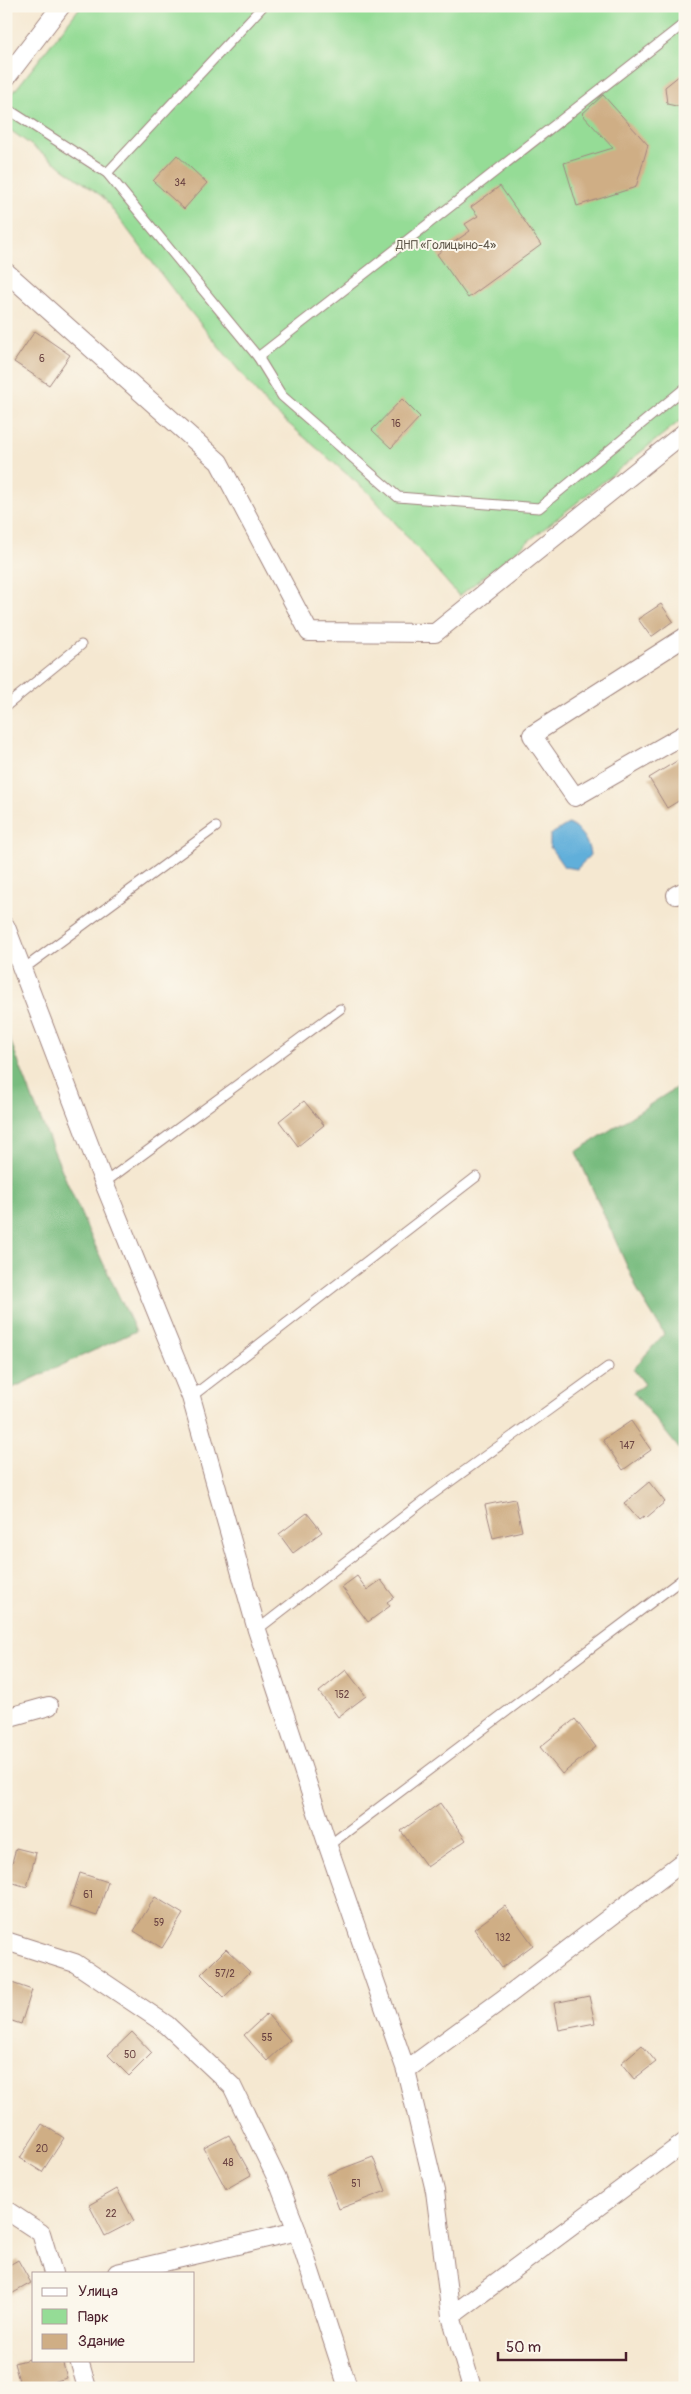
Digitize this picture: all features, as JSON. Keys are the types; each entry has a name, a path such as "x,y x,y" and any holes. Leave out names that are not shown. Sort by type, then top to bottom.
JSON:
{"street":[{"path":"6,78 61,6"},
{"path":"6,272 219,462 309,632 434,633 685,432"},
{"path":"685,637 532,735 575,797 685,734"},
{"path":"6,927 104,1183 191,1397 257,1630 328,1846 406,2070 435,2192 451,2316 472,2388"},
{"path":"6,1718 49,1706"},
{"path":"406,2070 503,1999 685,1860"},
{"path":"6,1941 75,1963 167,2025 232,2086 277,2179 297,2230 348,2388"},
{"path":"451,2316 685,2142"},
{"path":"6,2210 41,2233 53,2272"},
{"path":"122,2272 297,2230"},
{"path":"80,2362 87,2388"}],"lane":[{"path":"107,174 264,6"},
{"path":"258,358 685,23"},
{"path":"9,110 107,174 258,358 282,396 398,497 538,508 685,388"},
{"path":"6,706 81,646"},
{"path":"22,970 216,827"},
{"path":"104,1183 340,1009"},
{"path":"191,1397 476,1177"},
{"path":"257,1630 430,1496 608,1367"},
{"path":"328,1846 685,1577"}],"green space":[{"name":"ДНП «Голицыно-4»","path":"81,6 685,6 685,417 459,596 370,494 268,406 180,299 103,197 6,127 6,102"},
{"path":"6,1029 35,1106 67,1182 100,1257 136,1331 6,1391"},
{"path":"685,1082 685,1456 633,1392 645,1384 633,1369 664,1334 639,1293 576,1152"}],"water":[{"path":"568,824 580,833 586,841 590,855 577,869 564,867 550,847 550,835"}],"building":[{"path":"685,71 685,108 667,104 665,87"},
{"path":"603,95 648,145 636,187 577,206 564,163 613,148 582,114"},
{"path":"177,155 207,183 184,209 153,181"},
{"path":"500,186 541,245 468,298 437,254 470,231 465,224 478,216 471,207"},
{"path":"35,331 70,355 49,385 14,362"},
{"path":"402,399 420,417 391,448 372,430"},
{"path":"661,604 673,621 651,637 638,619"},
{"path":"685,756 685,797 667,808 649,778"},
{"path":"304,1101 324,1125 298,1146 279,1121"},
{"path":"631,1421 651,1450 623,1470 603,1440"},
{"path":"649,1482 665,1502 646,1518 644,1516 639,1520 624,1503"},
{"path":"515,1499 522,1531 493,1538 485,1505"},
{"path":"307,1513 322,1532 293,1553 279,1534"},
{"path":"357,1576 367,1590 381,1580 394,1597 387,1602 390,1606 368,1622 342,1587"},
{"path":"346,1670 366,1696 338,1717 319,1692"},
{"path":"575,1719 596,1747 562,1774 540,1747"},
{"path":"440,1803 466,1840 427,1867 401,1831"},
{"path":"16,1848 36,1853 27,1887 7,1881"},
{"path":"80,1873 108,1882 97,1916 69,1907"},
{"path":"155,1897 183,1914 162,1948 134,1931"},
{"path":"505,1906 533,1945 502,1968 474,1929"},
{"path":"226,1949 250,1972 224,1997 201,1974"},
{"path":"6,1981 32,1990 21,2024 6,2019"},
{"path":"589,1996 595,2023 559,2030 554,2003"},
{"path":"267,2014 290,2040 267,2061 244,2035"},
{"path":"132,2032 152,2053 129,2076 108,2055"},
{"path":"642,2045 656,2062 634,2079 621,2063"},
{"path":"42,2124 64,2138 42,2172 20,2158"},
{"path":"229,2135 251,2175 226,2189 204,2148"},
{"path":"373,2157 386,2191 339,2209 326,2175"},
{"path":"117,2189 134,2221 105,2236 89,2205"},
{"path":"18,2260 31,2283 6,2297 6,2267"},
{"path":"32,2358 32,2362 63,2362 67,2378 31,2388 21,2388 14,2363"}]}
